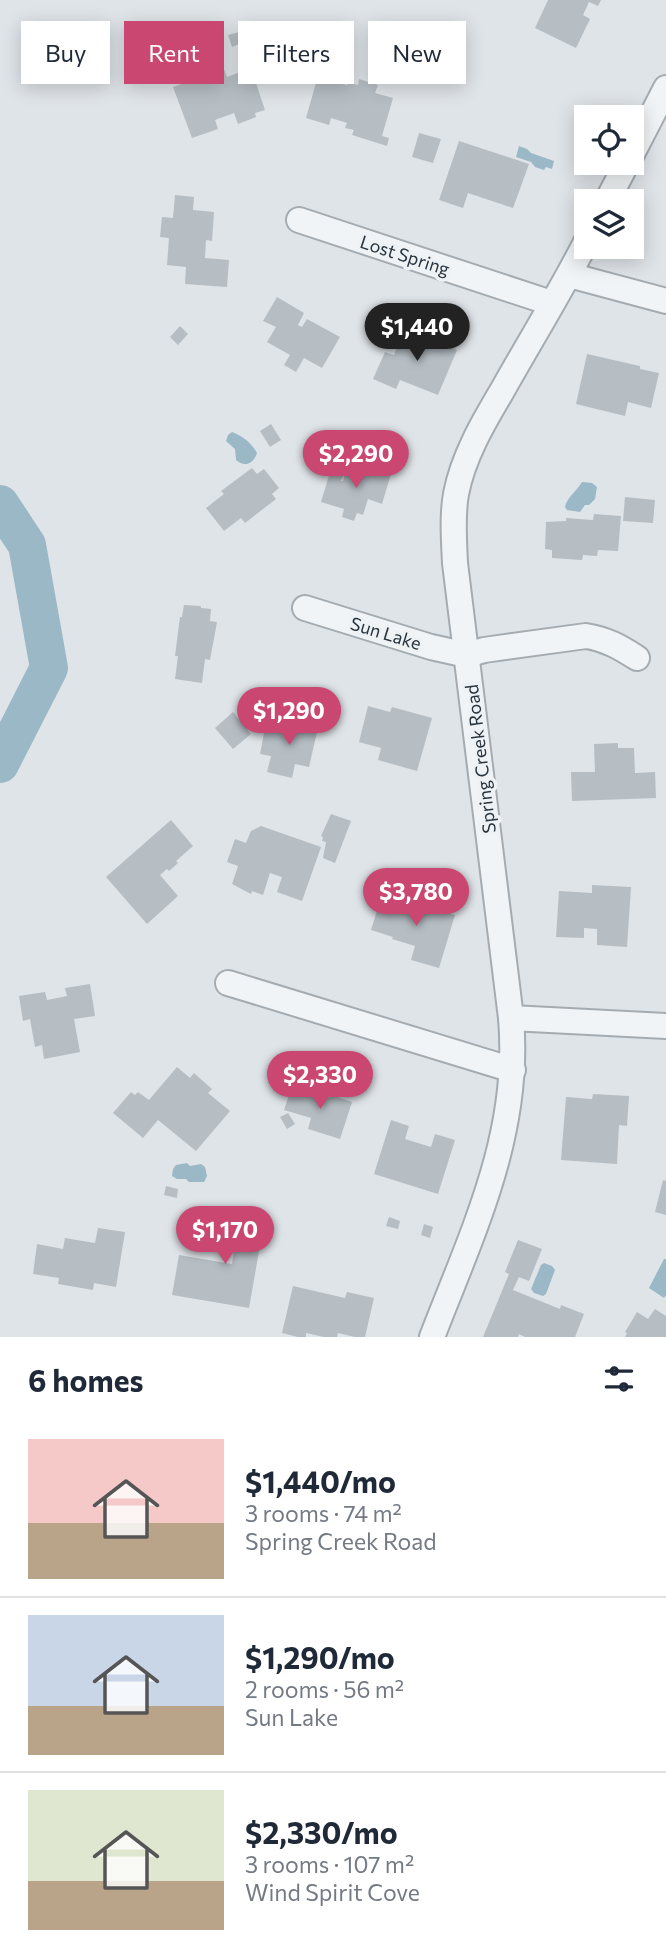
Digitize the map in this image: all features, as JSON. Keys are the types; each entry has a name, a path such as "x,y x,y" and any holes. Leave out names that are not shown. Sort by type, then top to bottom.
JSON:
{"street":[{"path":"644,131 666,88"},
{"name":"Lost Spring","path":"299,220 551,303"},
{"name":"Spring Creek Road","path":"432,1337 496,1168 506,1124 513,1070 511,1017 455,563 456,495 465,462 479,431 577,259"},
{"path":"569,275 666,301"},
{"name":"Sun Lake","path":"305,608 431,647 467,655"},
{"path":"467,655 484,650 586,636 618,645 636,658"},
{"path":"228,983 513,1070"},
{"path":"511,1017 666,1026"}],"water":[{"path":"519,146 554,161 552,169 535,167 531,162 516,157"},
{"path":"232,432 255,449 257,453 251,462 243,464 236,460 235,449 226,441"},
{"path":"582,482 592,483 597,487 595,499 580,512 567,510 565,507 568,500"},
{"path":"187,1163 190,1166 201,1164 205,1167 207,1176 204,1182 189,1182 172,1176 176,1165"},
{"path":"664,1259 666,1295 664,1298 649,1288"},
{"path":"544,1263 555,1270 543,1296 531,1289"}],"building":[{"path":"548,0 601,0 598,6 589,2 583,15 590,19 576,48 535,28"},
{"path":"238,32 238,45 232,47 228,35"},
{"path":"224,69 227,77 238,73 238,84 256,84 265,110 238,124 234,113 215,120 218,129 192,138 173,87 182,84 224,84"},
{"path":"359,79 378,85 375,93 393,98 382,136 389,138 387,146 352,135 354,130 345,128 347,123 331,118 329,125 306,118 316,84 358,85"},
{"path":"419,133 441,139 433,163 412,157"},
{"path":"459,141 529,164 513,208 468,193 463,208 439,200"},
{"path":"175,195 194,197 193,210 214,212 212,241 206,240 205,258 229,260 227,287 185,284 186,267 167,265 169,238 160,237 162,217 173,218"},
{"path":"277,297 304,313 298,325 302,327 307,319 340,337 322,368 304,358 296,372 284,365 290,355 267,342 276,327 263,321"},
{"path":"180,326 188,334 178,345 170,337"},
{"path":"409,328 457,350 438,395 400,380 396,389 373,379 385,352 394,355 400,339 404,341"},
{"path":"587,354 659,373 651,408 628,402 625,416 576,404"},
{"path":"271,424 281,440 270,447 260,431"},
{"path":"349,440 363,443 358,458 345,455"},
{"path":"357,464 391,474 382,504 368,499 363,515 357,513 354,521 342,517 344,509 321,502 330,472 343,476 343,481 345,473 352,475"},
{"path":"252,468 257,474 264,469 279,488 272,494 276,499 245,523 241,518 224,531 206,508 224,494 221,491"},
{"path":"625,497 655,500 653,523 623,521"},
{"path":"594,514 621,516 618,551 598,550 597,556 583,555 582,560 552,558 552,550 545,549 546,522 566,521 566,518 593,520"},
{"path":"184,605 211,609 210,621 217,622 210,660 205,659 202,683 175,679 178,656 175,656"},
{"path":"368,706 390,712 392,707 432,718 417,771 378,760 381,748 359,742"},
{"path":"233,712 251,734 233,749 215,728"},
{"path":"288,717 308,721 307,730 317,732 309,767 295,764 292,778 267,772 271,756 260,754 265,728 277,731 280,721 286,722"},
{"path":"618,743 618,748 634,748 635,773 655,772 656,798 572,801 571,772 595,772 594,744"},
{"path":"331,814 351,821 335,863 323,858 326,842 322,841 321,836"},
{"path":"171,820 193,846 169,871 167,869 160,875 178,896 147,924 106,877"},
{"path":"261,826 321,847 302,901 277,892 282,877 270,873 263,895 252,891 251,894 232,884 238,866 227,862 235,839 246,843 251,831"},
{"path":"592,885 631,887 627,947 597,945 597,929 584,928 584,938 556,937 559,891 592,893"},
{"path":"389,895 455,915 439,968 411,960 415,946 371,930 379,904 385,906"},
{"path":"90,984 95,1016 74,1019 80,1052 44,1059 42,1045 35,1047 30,1019 23,1021 19,996 45,992 47,1000 67,996 65,988"},
{"path":"177,1067 190,1078 194,1073 212,1089 208,1093 230,1111 196,1151 158,1120 143,1138 113,1113 131,1092 135,1095 138,1092 149,1100"},
{"path":"292,1086 352,1102 340,1139 308,1129 311,1118 284,1110"},
{"path":"593,1094 629,1096 627,1126 619,1125 617,1164 561,1160 566,1097 592,1099"},
{"path":"288,1113 295,1124 287,1129 280,1117"},
{"path":"391,1120 409,1126 405,1139 431,1147 435,1134 455,1140 438,1194 374,1174"},
{"path":"663,1180 666,1181 666,1215 655,1212"},
{"path":"166,1186 178,1189 177,1198 164,1195"},
{"path":"228,1211 265,1218 249,1308 172,1295 179,1255 232,1264 234,1251 221,1249"},
{"path":"389,1217 400,1221 398,1229 386,1226"},
{"path":"424,1224 433,1227 430,1238 421,1235"},
{"path":"98,1228 125,1232 116,1287 94,1283 93,1290 58,1284 59,1278 33,1274 37,1244 63,1249 65,1238 95,1243"},
{"path":"518,1240 542,1249 529,1281 519,1277 513,1290 560,1309 561,1305 584,1314 575,1337 525,1337 519,1334 518,1337 483,1337 509,1274 505,1272"},
{"path":"293,1286 345,1298 347,1292 374,1298 365,1337 338,1333 337,1337 324,1337 306,1333 306,1337 298,1337 282,1333"},
{"path":"655,1309 666,1316 666,1337 625,1337 625,1332 637,1312 648,1319"}],"waterway":[{"path":"0,504 27,545 49,668 0,764"}]}
